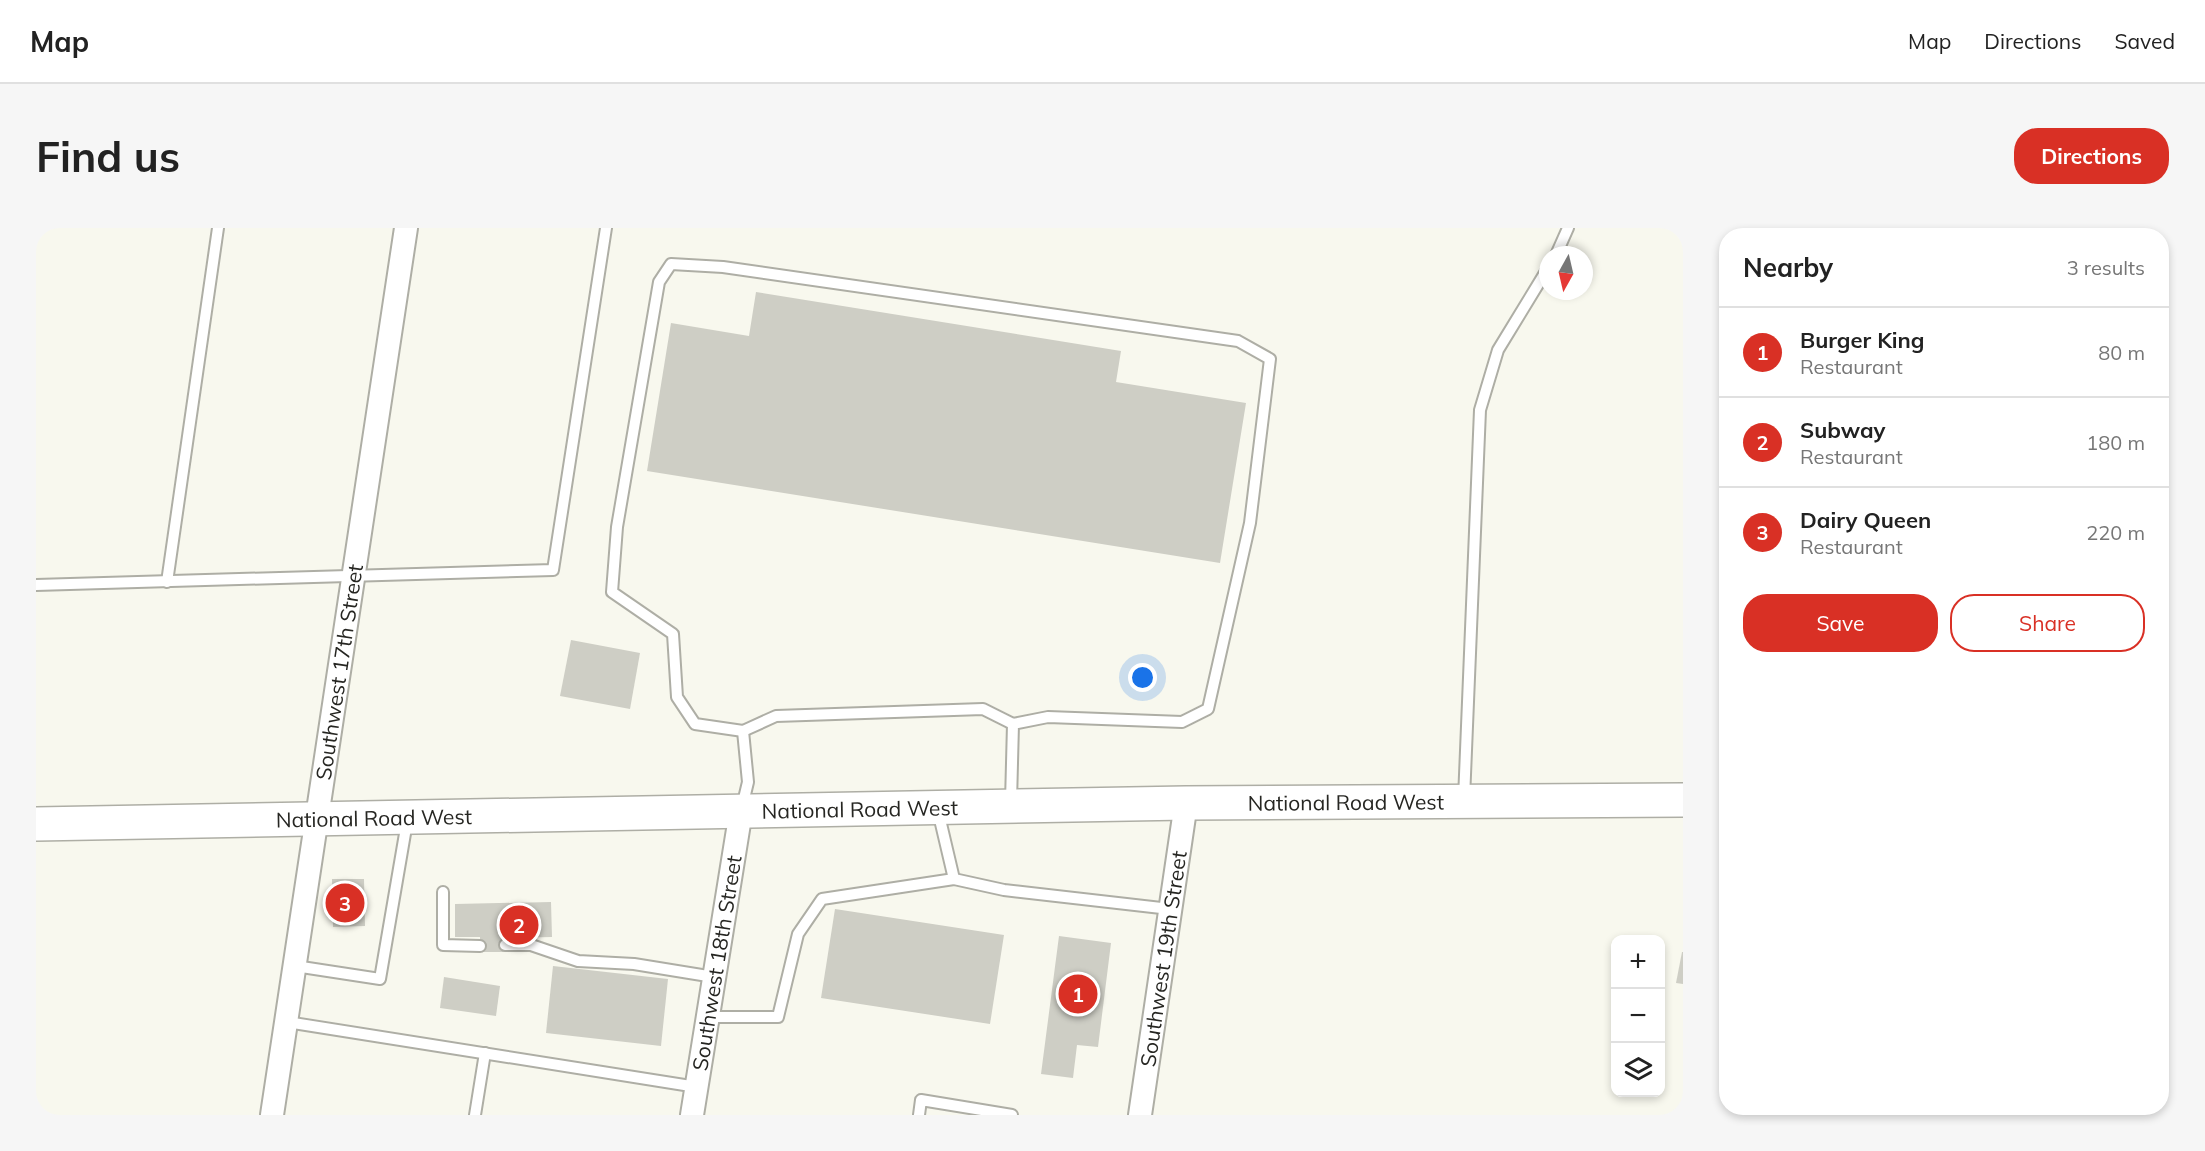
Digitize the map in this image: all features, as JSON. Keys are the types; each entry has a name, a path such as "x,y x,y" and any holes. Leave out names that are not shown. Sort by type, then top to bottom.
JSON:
{"main road":[{"name":"National Road West","path":"36,824 1186,802 1683,800"}],"street":[{"name":"Southwest 17th Street","path":"272,1115 406,228"},
{"name":"Southwest 19th Street","path":"1140,1115 1186,802"},
{"name":"Southwest 18th Street","path":"692,1115 741,811"}],"lane":[{"path":"167,582 218,228"},
{"path":"36,585 553,570 606,228"},
{"path":"1560,246 1568,228"},
{"path":"671,264 723,267 1238,341 1270,359 1250,523 1208,709 1182,722 1048,717 1012,724 983,709 776,716 743,731 695,724 677,697 673,634 612,592 617,527 659,282 671,264"},
{"path":"1464,801 1480,410 1498,350 1539,283"},
{"path":"1011,806 1012,724"},
{"path":"741,811 748,783 743,731"},
{"path":"937,807 954,879"},
{"path":"295,966 380,979 408,817"},
{"path":"708,1017 778,1017 798,934 822,899 954,879 1004,890 1170,909"},
{"path":"443,892 443,945 480,946"},
{"path":"505,945 531,945 578,961 634,964 714,977"},
{"path":"287,1022 697,1087"},
{"path":"476,1115 485,1053"},
{"path":"919,1115 921,1100 1012,1115"}],"building":[{"path":"756,292 1121,351 1116,382 1246,403 1220,563 647,471 671,323 749,336"},
{"path":"571,640 640,653 630,709 560,696"},
{"path":"332,879 364,879 365,926 333,927"},
{"path":"551,902 552,937 504,938 505,952 480,952 480,937 455,937 455,904"},
{"path":"835,909 1004,935 990,1024 821,998"},
{"path":"1059,936 1111,943 1098,1047 1077,1045 1073,1078 1041,1074"},
{"path":"1683,952 1683,984 1676,983"},
{"path":"553,966 668,979 661,1046 546,1033"},
{"path":"444,977 500,986 496,1016 440,1008"}],"place":[{"name":"Dairy Queen","path":"345,903"},
{"name":"Subway","path":"519,925"},
{"name":"Burger King","path":"1078,994"}]}
